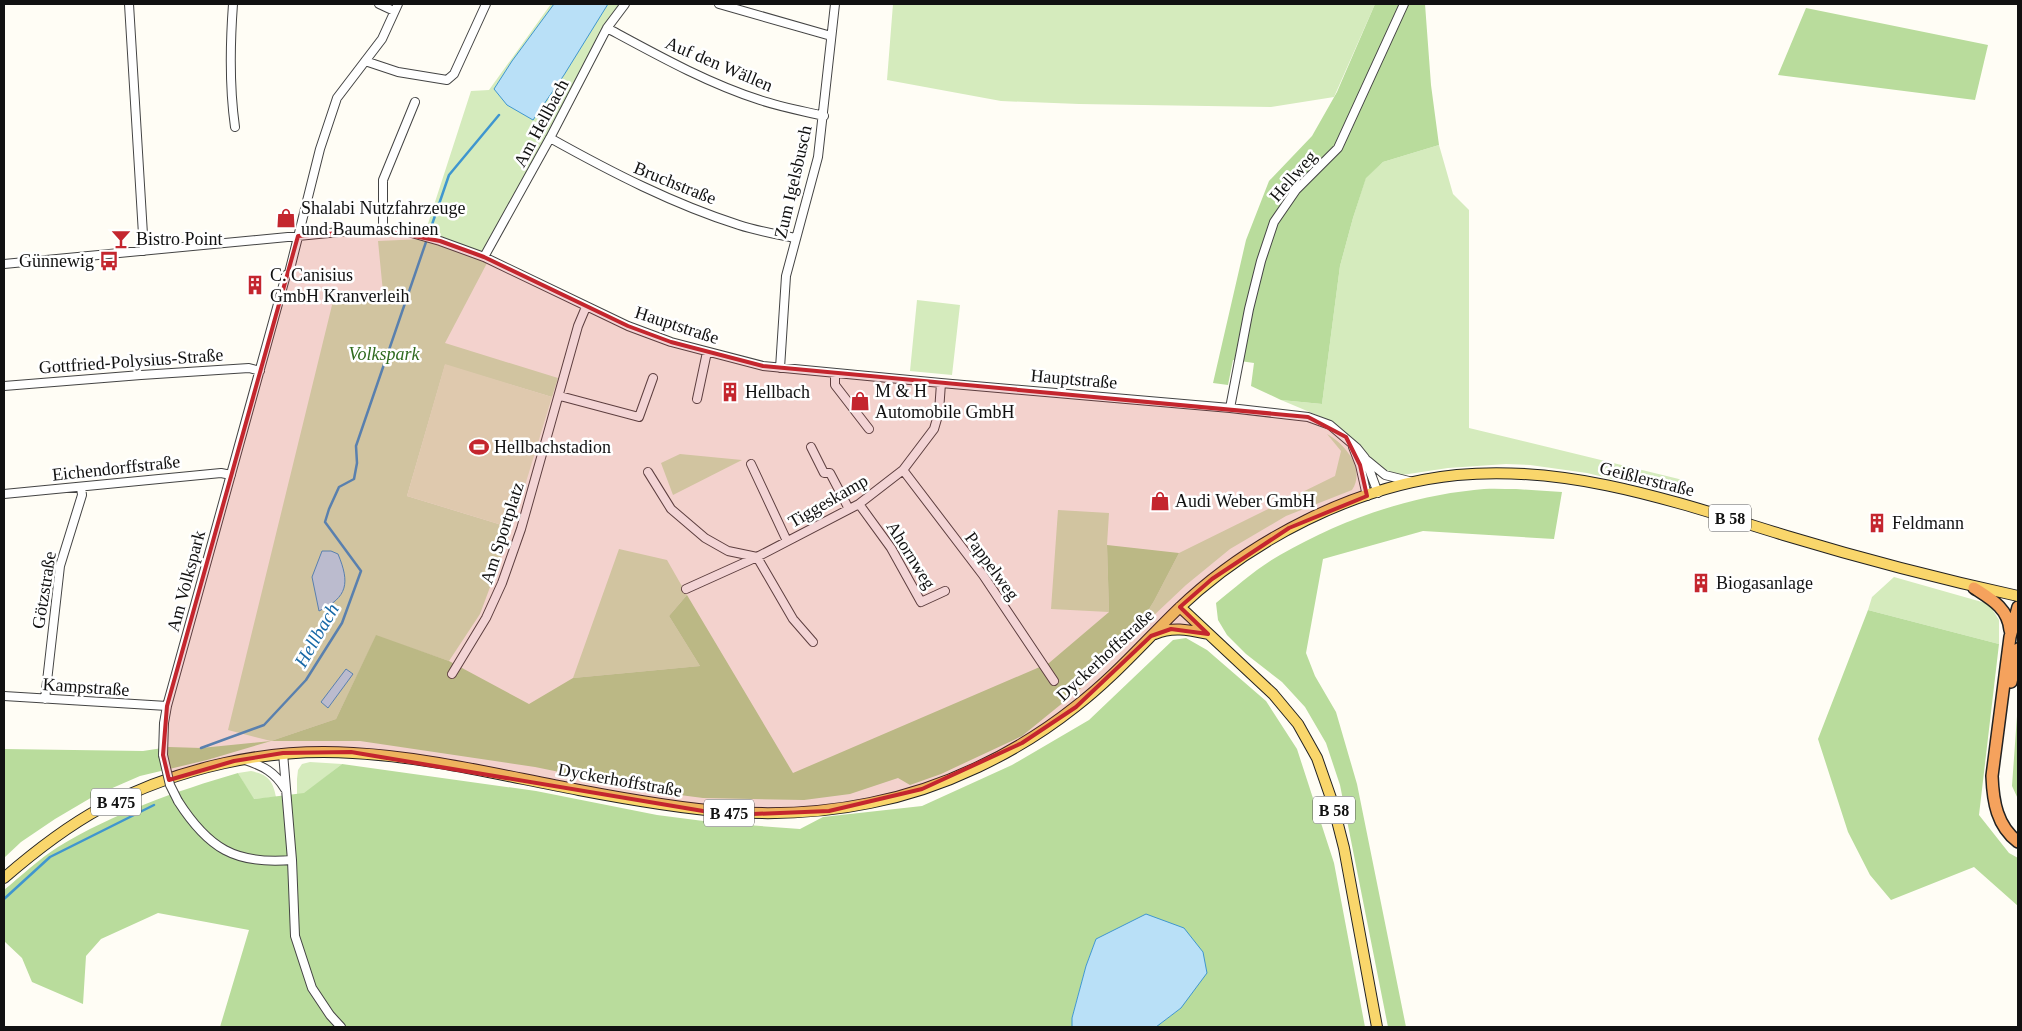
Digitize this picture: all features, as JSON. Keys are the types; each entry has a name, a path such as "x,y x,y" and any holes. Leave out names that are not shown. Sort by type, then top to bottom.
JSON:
{"highway":[{"path":"1974,588 2001,608 2009,619 2010,637"},
{"path":"2018,607 2010,637 1992,776 1992,793 1997,816 2005,830 2018,842"},
{"path":"2018,649 2011,682 1999,774 1999,793 2008,822 2018,833"}],"main road":[{"name":"Geißlerstraße","path":"1378,493 1416,482 1449,476 1506,472 1590,481 1647,494 1813,544 1974,588 2018,596"},
{"name":"Dyckerhoffstraße","path":"4,878 66,830 104,807 181,776 245,760 283,753 351,752 393,756 638,802 703,811 789,814 828,811 876,802 922,789 971,770 1022,743 1076,707 1107,680 1180,607 1212,579 1252,550 1289,528 1326,511 1378,493"},
{"name":"B 58","path":"1180,607 1274,694 1298,724 1317,758 1332,801 1344,848 1377,1027"},
{"path":"1151,636 1171,629 1184,629 1208,634"}],"street":[{"path":"129,4 144,250"},
{"path":"233,4 229,53 231,100 236,127"},
{"path":"379,4 396,8"},
{"path":"365,61 398,72 447,80 454,74 486,4"},
{"name":"Am Hellbach","path":"484,257 550,138 607,28 625,4"},
{"path":"719,4 831,36"},
{"name":"Zum Igelsbusch","path":"780,368 786,276 818,157 835,4"},
{"name":"Hellweg","path":"1230,408 1249,309 1261,261 1274,222 1296,190 1338,148 1404,4"},
{"name":"Am Volkspark","path":"292,860 274,862 253,860 234,855 210,841 190,820 170,785 163,755 164,723 167,706 298,236 327,124 338,98 382,39 396,8"},
{"name":"Auf den Wällen","path":"607,28 670,63 732,89 760,100 824,116"},
{"path":"383,230 383,180 415,102"},
{"name":"Bruchstraße","path":"550,138 621,177 672,199 739,225 795,238"},
{"name":"Hauptstraße","path":"4,264 298,236 383,230 408,232 440,240 484,257 628,326 670,342 763,366 835,374 1230,408 1308,417 1330,425 1365,458 1378,493"},
{"name":"Am Sportplatz","path":"452,674 486,618 502,583 521,529 560,396 578,326 586,306"},
{"path":"697,399 707,352"},
{"name":"Gottfried-Polysius-Straße","path":"4,386 250,368 260,371"},
{"path":"835,374 835,385 869,429"},
{"path":"560,396 639,417 653,378"},
{"name":"Tiggeskamp","path":"686,589 758,557 859,504 903,470 934,429 939,412 941,383"},
{"name":"Hauptstraße","path":"1351,443 1360,465 1367,496"},
{"path":"811,447 824,474 830,473 849,509"},
{"path":"1365,458 1385,475 1416,482"},
{"path":"751,464 787,541"},
{"name":"Pappelweg","path":"903,470 982,575 1054,681"},
{"path":"648,472 671,509 705,538 728,550 758,557 793,619 812,642"},
{"name":"Eichendorffstraße","path":"4,494 221,473 231,475"},
{"name":"Götzstraße","path":"45,699 60,566 82,495 81,487"},
{"name":"Ahornweg","path":"859,504 890,548 921,602 945,591"},
{"name":"Kampstraße","path":"4,696 167,706"},
{"path":"283,753 292,860 295,936 304,970 312,988 330,1016 341,1027"},
{"path":"245,760 263,766 278,777 286,790"}],"highlighted area":[{"path":"383,230 440,241 484,257 628,326 671,342 763,366 1308,417 1346,437 1360,465 1367,496 1289,528 1212,579 1180,607 1208,634 1171,629 1151,636 1076,707 1022,743 922,789 829,811 753,814 703,811 351,752 283,753 234,761 169,780 163,755 167,706 298,236"}],"green space":[{"name":"Volkspark","path":"551,4 621,4 551,130 486,265 445,343 558,378 552,397 445,365 407,496 512,528 480,614 449,661 376,636 336,719 271,741 228,730 334,297 383,292 378,241 423,239 471,91 489,90"},
{"path":"893,4 1375,4 1334,97 1271,107 1001,101 887,80"},
{"path":"1375,4 1425,4 1431,85 1439,145 1383,162 1366,178 1340,266 1322,404 1281,400 1251,386 1254,363 1233,360 1228,385 1213,383 1246,240 1269,181 1312,136 1337,92"},
{"path":"1806,8 1988,45 1975,100 1778,75"},
{"path":"1439,145 1453,194 1469,210 1469,428 1683,480 1679,495 1587,473 1530,465 1506,464 1448,468 1402,475 1379,468 1359,445 1331,421 1281,400 1322,404 1340,266 1366,177 1383,162"},
{"path":"917,300 960,305 952,375 910,371"},
{"name":"Hellbachstadion","path":"445,364 552,397 512,528 407,496"},
{"path":"1327,434 1334,438 1352,458 1357,474 1352,490 1286,516 1230,549 1186,585 1133,635 1154,601 1179,553 1335,476 1341,451"},
{"path":"680,454 742,460 673,495 661,463"},
{"path":"1484,489 1562,492 1554,539 1423,531 1323,559 1306,653 1315,676 1336,712 1357,784 1406,1027 1388,1027 1340,785 1326,743 1305,707 1282,682 1246,654 1227,635 1218,620 1216,603 1271,560 1349,521 1423,498 1449,493"},
{"path":"1058,510 1109,513 1107,545 1109,612 1051,609"},
{"path":"1107,545 1179,553 1154,601 1133,635 1086,684 1022,736 941,774 910,785 898,778 850,794 804,800 703,798 657,792 535,767 360,741 271,741 336,719 376,635 449,661 529,704 573,678 700,666 669,616 687,595 793,773 1049,663 1109,612"},
{"path":"619,549 667,560 687,595 669,616 700,666 573,678"},
{"path":"1894,577 1989,604 1999,620 1999,644 1868,610 1872,597"},
{"path":"1868,610 1999,644 1979,815 2009,853 2018,858 2018,906 1974,867 1891,900 1870,875 1848,832 1818,739"},
{"path":"1186,638 1207,650 1266,701 1297,749 1334,863 1365,1027 1156,1027 1181,1008 1096,939 1086,966 1072,1018 1072,1027 220,1027 249,930 158,913 101,939 86,956 83,1004 32,982 22,958 4,941 4,890 37,862 79,835 123,813 192,787 238,773 254,799 304,793 342,764 536,791 657,815 719,823 800,829 823,817 922,806 1012,765 1089,720 1173,640"},
{"path":"2018,702 2018,799 2012,786"},
{"path":"271,741 207,760 140,776 94,796 21,842 4,858 4,749 143,751 169,747 201,748"},
{"path":"310,762 342,764 304,794 297,794 298,770 302,764"},
{"path":"251,771 265,776 271,782 276,797 253,799 238,773"}],"water":[{"path":"554,4 608,4 564,75 533,120 507,105 494,89"},
{"path":"322,551 331,551 338,554 345,581 344,588 336,600 319,611 312,577"},
{"path":"346,669 353,674 328,708 321,702"},
{"path":"1146,914 1184,928 1203,952 1207,973 1181,1008 1156,1027 1072,1027 1072,1018 1086,966 1096,939"}],"waterway":[{"name":"Hellbach","path":"201,748 264,725 306,680 342,623 361,571 325,522 329,509 339,487 354,479 357,463 356,446 449,175 499,115"},
{"name":"Hellbach","path":"4,899 50,857 154,805"}],"place":[{"name":"Shalabi Nutzfahrzeuge und Baumaschinen","path":"286,218"},
{"name":"Bistro Point","path":"121,239"},
{"name":"Günnewig","path":"109,261"},
{"name":"C. Canisius GmbH Kranverleih","path":"255,285"},
{"name":"Hellbach","path":"730,392"},
{"name":"M & H Automobile GmbH","path":"860,401"},
{"name":"Hellbachstadion","path":"479,447"},
{"name":"Audi Weber GmbH","path":"1160,501"},
{"name":"Feldmann","path":"1877,523"},
{"name":"Biogasanlage","path":"1701,583"}]}
